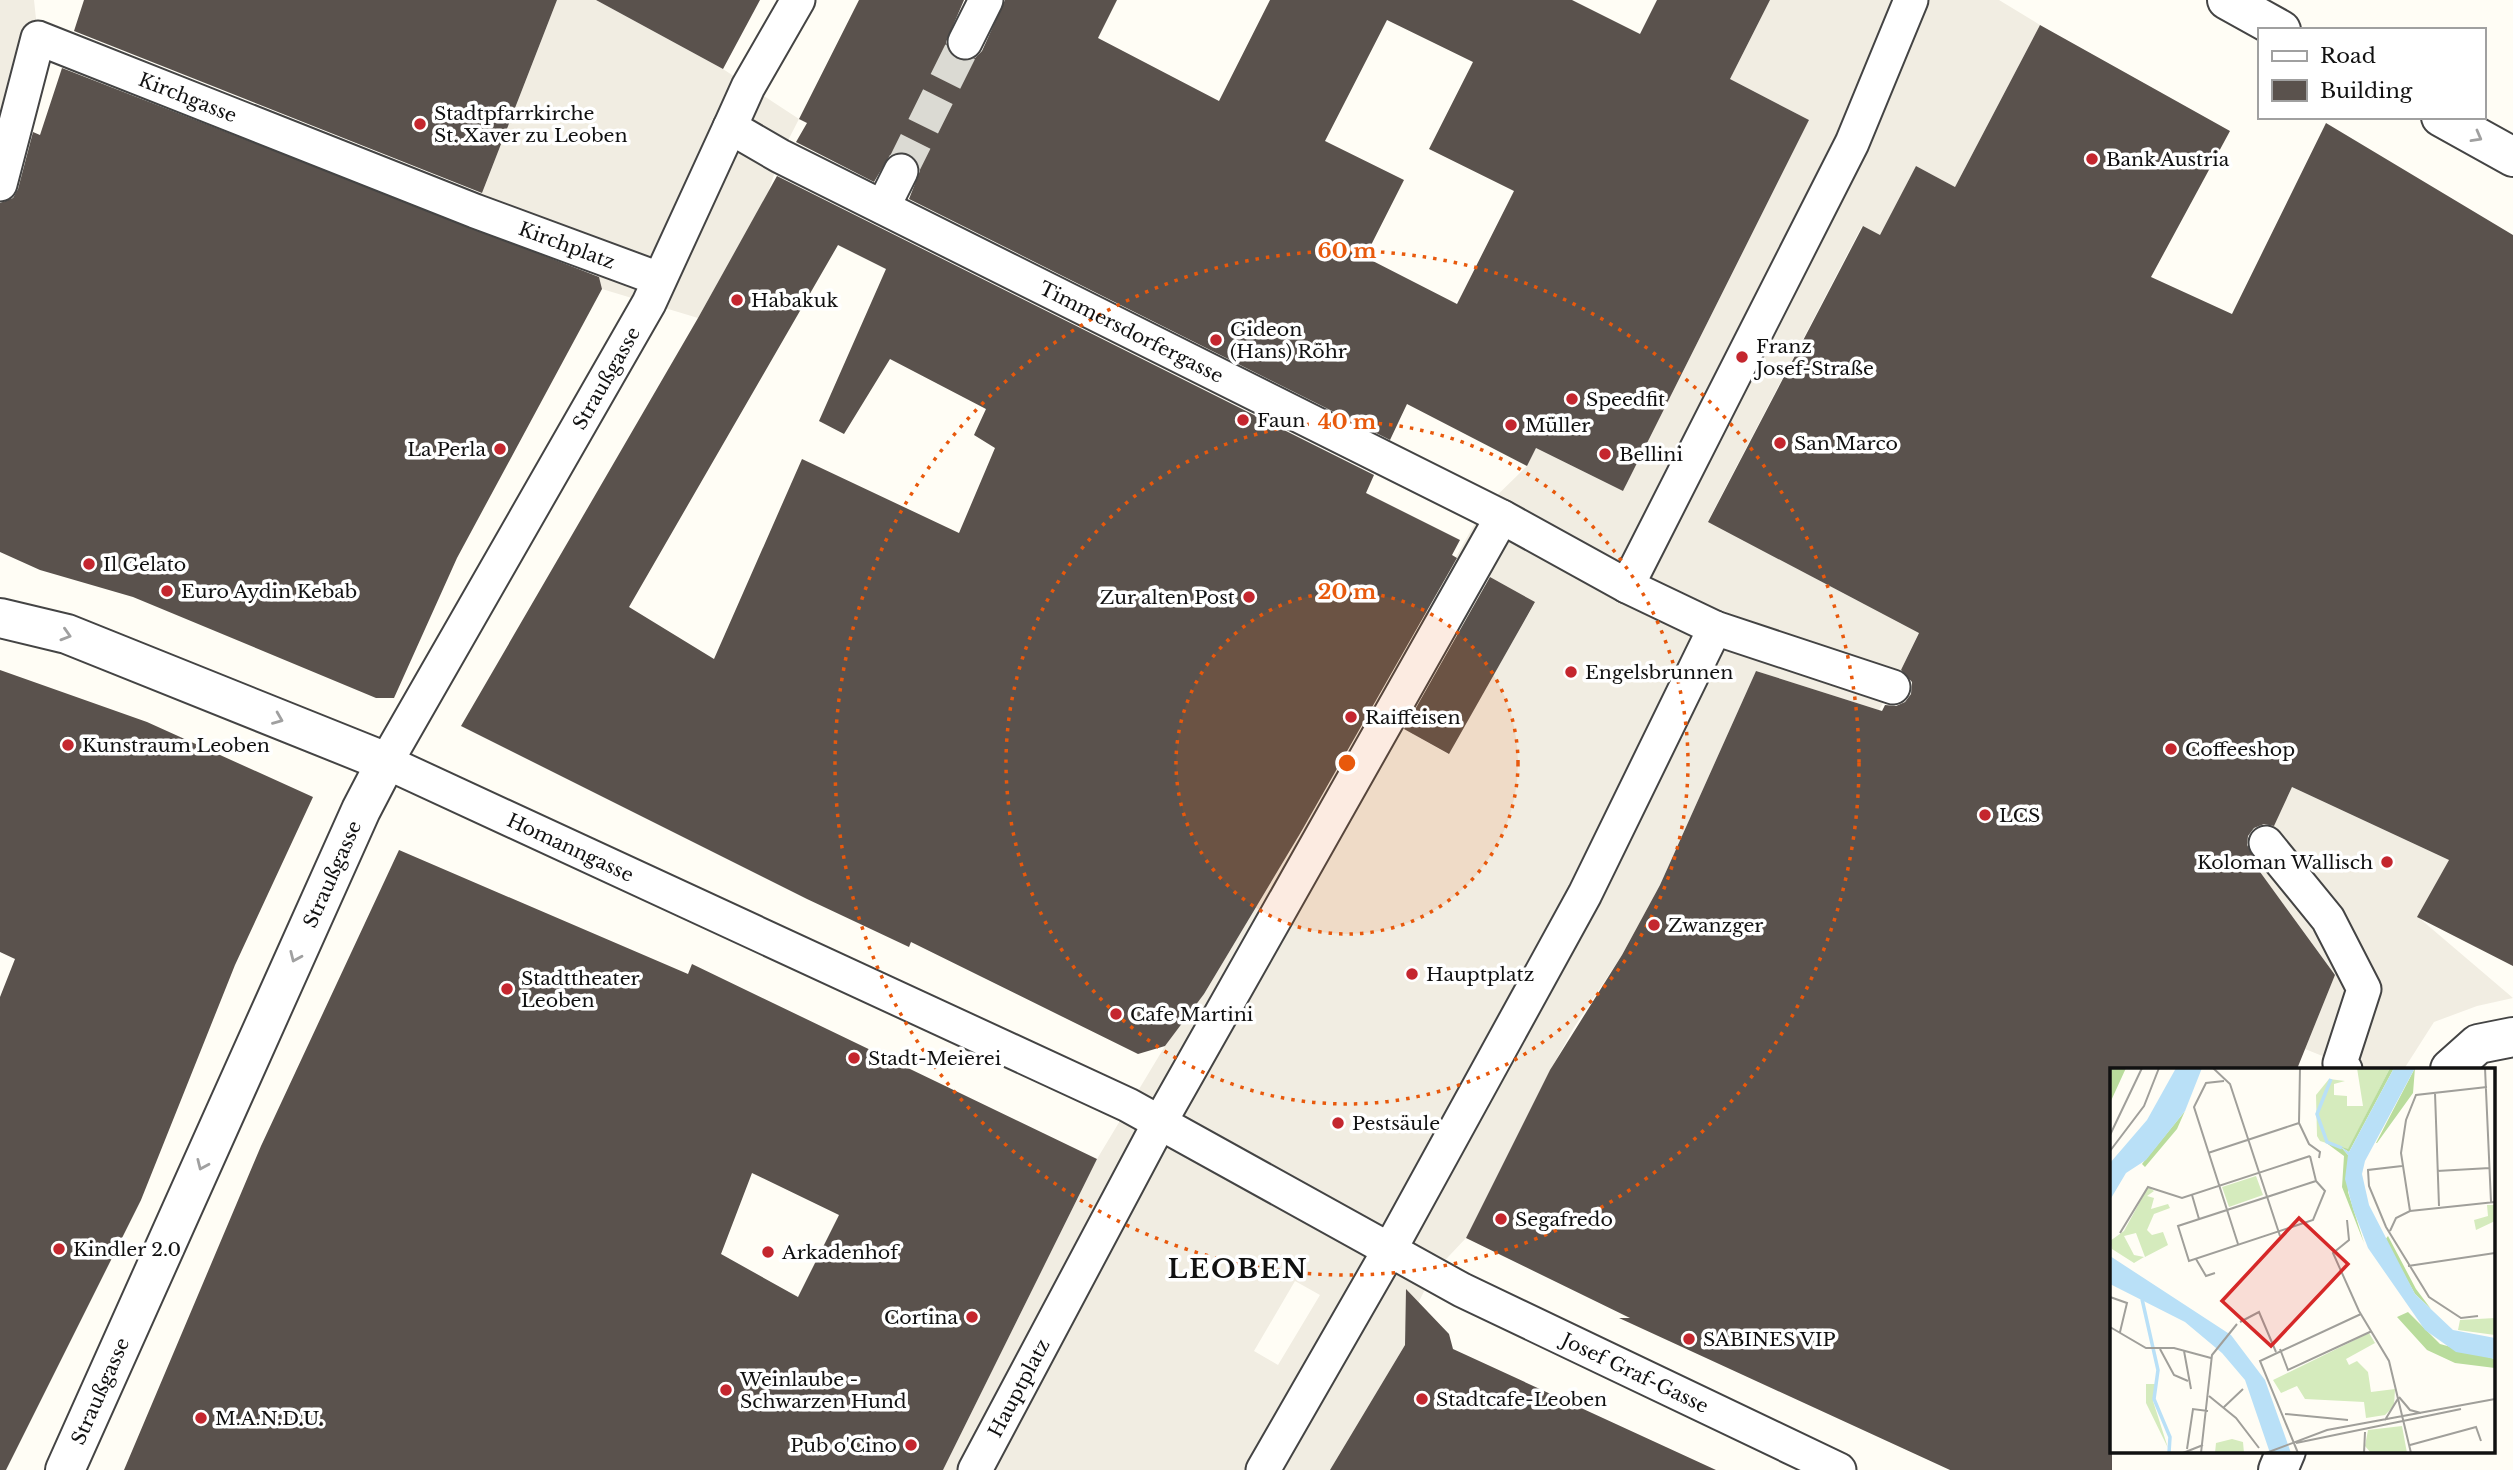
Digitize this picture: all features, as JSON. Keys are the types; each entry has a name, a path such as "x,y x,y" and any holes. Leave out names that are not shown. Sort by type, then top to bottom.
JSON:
{"street":[{"path":"654,291 748,87 798,0"},
{"path":"965,42 986,0"},
{"path":"1627,586 1852,143 1911,0"},
{"path":"2227,0 2277,28"},
{"name":"Kirchgasse","path":"0,184 38,38 475,211"},
{"path":"2445,119 2513,157"},
{"name":"Timmersdorfergasse","path":"730,127 780,156 1492,513"},
{"path":"883,207 901,171"},
{"name":"Kirchplatz","path":"475,211 654,291"},
{"name":"Straußgasse","path":"65,1470 355,823 386,762 654,291"},
{"path":"1492,513 1627,586 1715,628 1893,687"},
{"name":"Hauptplatz","path":"975,1470 1160,1122 1492,513"},
{"name":"Homanngasse","path":"0,618 67,634 386,762 1129,1105 1160,1122"},
{"path":"1263,1470 1390,1249 1585,894 1715,628"},
{"path":"2266,843 2328,919 2364,989 2342,1066"},
{"path":"2451,1068 2478,1044 2513,1037"},
{"path":"1160,1122 1390,1249"},
{"name":"Josef Graf-Gasse","path":"1390,1249 1462,1290 1839,1470"},
{"path":"2278,1470 2286,1452"}],"shaded area":[{"path":"0,0 34,0 38,38 0,121"},
{"path":"557,0 596,0 723,69 799,119 780,156 768,193 698,318 602,289 595,263 479,201"},
{"name":"Hauptplatz","path":"1770,0 1999,0 2040,25 1955,187 1916,166 1880,236 1862,226 1708,521 1856,600 1921,628 1893,687 1879,710 1756,671 1660,885 1622,955 1573,1029 1466,1238 1433,1273 1405,1330 1405,1345 1331,1470 943,1470 1097,1159 1165,1046 1204,994 1301,832 1483,509 1527,466 1536,448 1623,491 1809,120 1730,79","holes":["1499,582 1535,603 1448,754 1413,734","1295,1281 1320,1295 1278,1365 1254,1351"]},
{"path":"2292,787 2449,860 2418,917 2513,998 2477,1006 2434,1022 2405,1068 2352,1068 2305,1049 2335,975 2255,865"}],"building":[{"name":"Stadtpfarrkirche St. Xaver zu Leoben","path":"84,0 557,0 482,193 74,31"},
{"path":"596,0 760,0 723,69"},
{"path":"859,0 964,0 946,42 949,53 965,61 975,58 982,51 1005,0 1117,0 1098,38 1219,101 1270,0 1572,0 1640,34 1657,0 1770,0 1730,79 1809,120 1623,491 1536,448 1527,466 1407,404 1390,440 909,199 920,171 917,161 910,154 901,152 890,155 874,182 796,142 807,123 799,119","holes":["1387,20 1473,62 1429,149 1514,191 1457,304 1365,257 1404,180 1325,141"]},
{"name":"LCS","path":"2040,25 2230,131 2151,277 2232,314 2326,123 2513,235 2513,966 2417,917 2449,860 2292,787 2274,826 2264,824 2254,828 2248,836 2247,845 2257,862 2255,865 2335,975 2297,1068 2110,1068 2112,1470 1950,1470 1619,1318 1630,1318 1466,1238 1550,1070 1622,955 1660,885 1756,671 1882,711 1885,705 1896,706 1905,702 1911,694 1912,682 1901,670 1919,633 1708,522 1863,226 1880,235 1916,166 1955,187"},
{"path":"62,68 599,277 602,289 457,558 394,698 376,698 133,597 40,570 0,552 0,203 13,198 18,189 33,132 40,135"},
{"path":"777,176 1374,475 1366,493 1460,540 1452,555 1457,558 1301,832 1204,994 1165,1046 1138,1054 911,942 909,947 807,899 461,726 698,318","holes":["838,245 886,269 819,421 844,434 890,359 986,409 974,435 995,448 959,533 802,459 714,659 629,607"]},
{"path":"1490,577 1535,602 1449,754 1404,729"},
{"path":"0,670 147,722 313,797 235,965 141,1200 6,1470 0,1470 0,997 15,959 0,952"},
{"path":"399,850 688,974 692,964 1097,1159 943,1470 124,1470 261,1146","holes":["752,1173 839,1215 798,1297 721,1254"]},
{"path":"1406,1289 1449,1334 1453,1349 1716,1470 1330,1470 1405,1345"}],"tunnel":[{"path":"901,171 965,42"}],"place":[{"name":"Stadtpfarrkirche St. Xaver zu Leoben","path":"420,124"},
{"name":"Bank Austria","path":"2092,159"},
{"name":"Habakuk","path":"737,300"},
{"name":"Gideon (Hans) Röhr","path":"1216,340"},
{"name":"Franz Josef-Straße","path":"1742,357"},
{"name":"Speedfit","path":"1572,399"},
{"name":"Faun","path":"1243,420"},
{"name":"Müller","path":"1511,425"},
{"name":"San Marco","path":"1780,443"},
{"name":"La Perla","path":"500,449"},
{"name":"Bellini","path":"1605,454"},
{"name":"Il Gelato","path":"89,564"},
{"name":"Euro Aydin Kebab","path":"167,591"},
{"name":"Zur alten Post","path":"1249,597"},
{"name":"Engelsbrunnen","path":"1571,672"},
{"name":"Raiffeisen","path":"1351,717"},
{"name":"Kunstraum Leoben","path":"68,745"},
{"name":"Coffeeshop","path":"2171,749"},
{"name":"LCS","path":"1985,815"},
{"name":"Koloman Wallisch","path":"2387,862"},
{"name":"Zwanzger","path":"1654,925"},
{"name":"Hauptplatz","path":"1412,974"},
{"name":"Stadttheater Leoben","path":"507,989"},
{"name":"Cafe Martini","path":"1116,1014"},
{"name":"Stadt-Meierei","path":"854,1058"},
{"name":"Pestsäule","path":"1338,1123"},
{"name":"Segafredo","path":"1501,1219"},
{"name":"Kindler 2.0","path":"59,1249"},
{"name":"Arkadenhof","path":"768,1252"},
{"name":"Cortina","path":"972,1317"},
{"name":"SABINES VIP","path":"1689,1339"},
{"name":"Weinlaube - Schwarzen Hund","path":"726,1390"},
{"name":"Stadtcafe-Leoben","path":"1422,1399"},
{"name":"M.A.N.D.U.","path":"201,1418"},
{"name":"Pub o'Cino","path":"911,1445"}],"district":[{"name":"LEOBEN","path":"1238,1269"}]}
